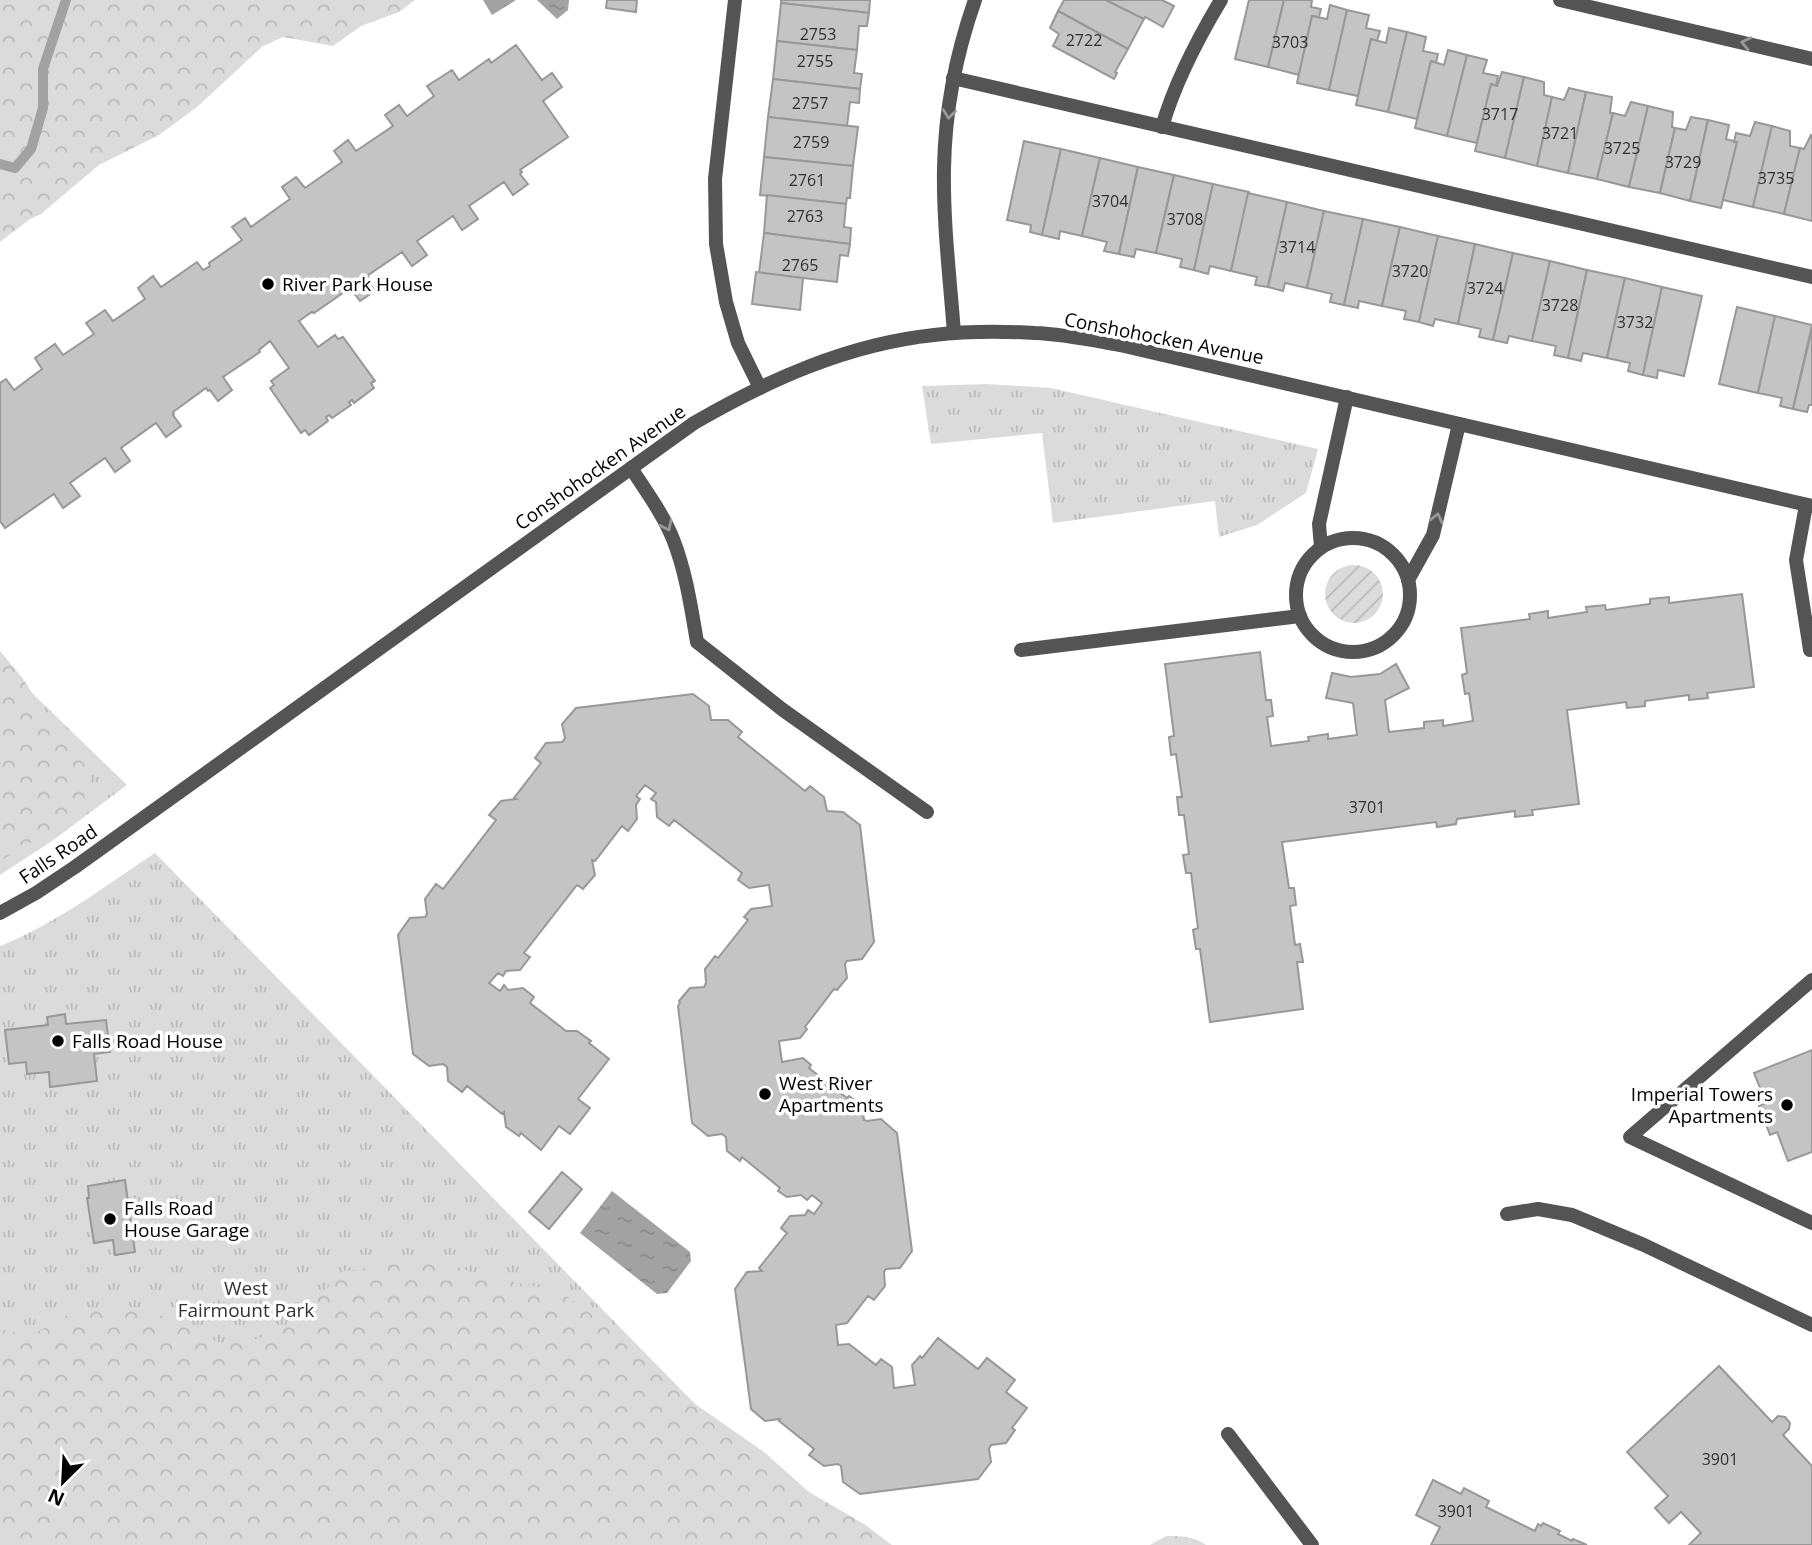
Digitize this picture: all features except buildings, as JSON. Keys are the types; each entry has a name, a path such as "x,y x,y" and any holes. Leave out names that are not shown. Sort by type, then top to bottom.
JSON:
{"street":[{"path":"735,0 715,179 716,244 726,302 738,343 760,388"},
{"path":"954,333 944,168 953,78 975,0"},
{"path":"1162,127 1170,100 1221,0"},
{"path":"1560,0 1812,59"},
{"path":"953,78 1812,277"},
{"name":"Conshohocken Avenue","path":"136,824 694,423 760,388 832,358 861,349 932,335 982,331 1038,333 1120,345 1809,505"},
{"path":"1321,547 1319,524 1347,397"},
{"path":"1408,580 1433,535 1459,424"},
{"path":"631,468 659,510 673,538 684,572 697,642 783,710 927,811"},
{"path":"1809,505 1796,560 1810,650 1812,645"},
{"path":"1358,538 1377,543 1393,553 1405,569 1408,580 1410,605 1404,622 1393,636 1360,652 1341,650 1324,644 1310,632 1300,616 1296,597 1298,578 1307,561 1321,547 1339,539 1358,538"},
{"path":"1021,650 1300,616"},
{"name":"Falls Road","path":"0,913 36,893 136,824"},
{"path":"1812,981 1630,1137 1812,1223"},
{"path":"1507,1214 1538,1209 1572,1215 1644,1245 1812,1325"},
{"path":"1228,1434 1312,1545"}],"green space":[{"path":"0,0 415,0 399,12 361,26 333,46 283,37 263,46 197,107 159,135 99,165 41,214 0,242"},
{"path":"987,384 1051,388 1318,449 1306,493 1257,525 1219,537 1215,501 1053,523 1042,433 931,444 922,386"},
{"path":"1348,565 1360,565 1375,573 1383,588 1383,600 1375,615 1360,623 1348,623 1333,615 1325,600 1325,588 1333,573"},
{"path":"0,651 24,680 57,732 88,769 91,780 88,802 78,815 0,861"},
{"path":"0,662 127,785 52,841 0,875"},
{"name":"West Fairmount Park","path":"155,853 831,1545 0,1545 0,946 60,916"},
{"path":"424,1257 488,1277 553,1290 568,1297 625,1334 647,1362 675,1390 764,1452 809,1492 864,1524 892,1545 0,1545 0,1329 20,1334 37,1332 66,1316 130,1308 163,1316 222,1344 257,1339 289,1326 344,1271"},
{"path":"1166,1536 1192,1538 1206,1545 1150,1545"}],"water":[{"path":"483,0 516,0 492,15"},
{"path":"537,0 569,0 568,10 557,19"},
{"path":"612,1191 690,1252 691,1261 667,1293 657,1294 580,1233"}],"waterway":[{"path":"0,164 15,168 31,149 43,108 43,69 66,0"}],"place":[{"name":"River Park House","path":"268,284"},
{"name":"Falls Road House","path":"58,1041"},
{"name":"West River Apartments","path":"765,1094"},
{"name":"Imperial Towers Apartments","path":"1787,1105"},
{"name":"Falls Road House Garage","path":"110,1219"}]}
